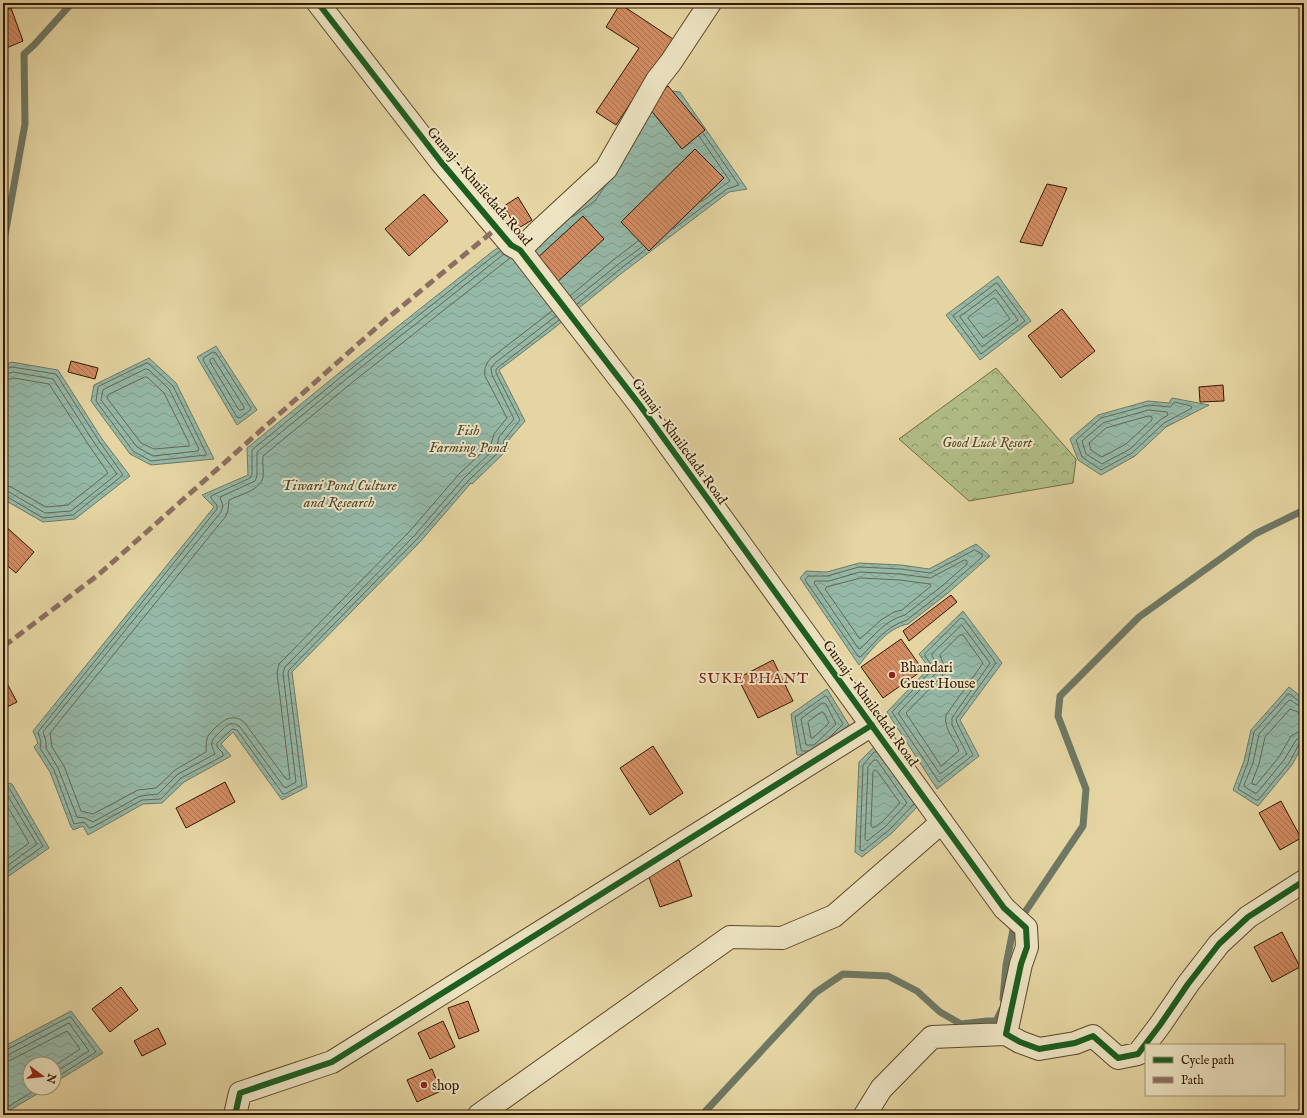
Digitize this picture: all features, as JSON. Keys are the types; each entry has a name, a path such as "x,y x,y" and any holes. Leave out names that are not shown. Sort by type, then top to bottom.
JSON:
{"street":[{"name":"Gumaj - Khuiledada Road","path":"318,3 441,162 512,245 520,250 639,404 1004,908 1026,928 1028,946 1021,964 1006,1034"},
{"path":"520,250 606,169 657,80 671,62 710,3"},
{"path":"235,1115 240,1093 332,1062 872,725"},
{"path":"479,1115 730,937 782,938 834,916 942,822"},
{"path":"1146,1044 1188,984 1219,944 1248,917 1304,881"},
{"path":"865,1115 881,1089 932,1037 1006,1034 1020,1042 1039,1049 1075,1042 1093,1036 1118,1058 1138,1054 1145,1045"}],"green space":[{"name":"Good Luck Resort","path":"996,368 1076,459 1073,483 969,501 899,439"}],"water":[{"name":"Tiwari Pond Culture and Research","path":"650,88 680,92 747,189 729,192 622,273 553,329 499,370 525,421 507,442 508,449 472,484 471,483 420,542 292,672 307,787 282,800 233,732 221,744 231,756 184,782 162,803 143,804 88,835 83,826 73,830 50,772 34,747 38,743 33,731 214,507 202,495 248,475 247,448 493,251 585,190"},
{"path":"998,276 1031,321 980,360 946,315"},
{"path":"216,346 257,410 237,425 197,357"},
{"path":"149,358 176,383 214,459 151,465 130,454 91,401 94,385"},
{"path":"11,362 58,370 102,439 130,476 75,519 43,522 3,499 3,367"},
{"path":"1172,398 1209,405 1166,427 1135,456 1101,475 1078,460 1070,439 1098,415 1148,401 1169,403"},
{"path":"976,544 990,556 948,593 908,624 893,630 880,640 859,665 800,578 806,571 827,572 859,563 901,565 929,569"},
{"path":"963,611 1002,663 960,720 979,756 937,789 887,712 929,668 919,654"},
{"path":"1289,687 1304,699 1304,743 1292,765 1258,806 1233,790 1244,761 1251,730"},
{"path":"827,689 849,725 817,754 797,755 791,714"},
{"path":"876,745 920,804 892,833 862,857 855,852 859,762"},
{"path":"3,782 12,784 49,848 3,880"},
{"path":"71,1011 103,1053 62,1078 62,1056 22,1056 22,1096 34,1096 7,1112 3,1106 3,1047"}],"building":[{"path":"620,4 673,39 616,125 596,112 639,48 606,27"},
{"path":"11,8 23,41 4,49 3,11"},
{"path":"668,86 705,130 682,149 646,104"},
{"path":"695,149 724,178 649,251 621,222"},
{"path":"1047,184 1067,188 1042,246 1020,242"},
{"path":"424,194 448,221 409,256 385,229"},
{"path":"518,197 532,220 517,229 504,206"},
{"path":"583,216 604,239 555,284 534,261"},
{"path":"1062,309 1095,351 1061,378 1028,336"},
{"path":"71,361 98,368 95,379 68,372"},
{"path":"1223,385 1224,401 1200,402 1199,387"},
{"path":"3,524 34,552 16,573 3,562"},
{"path":"951,595 957,602 909,641 903,631"},
{"path":"901,639 923,670 883,698 861,667"},
{"path":"773,660 793,701 758,718 738,678"},
{"path":"3,676 17,702 3,709"},
{"path":"653,746 683,793 650,815 620,768"},
{"path":"225,782 235,802 186,828 176,808"},
{"path":"1281,801 1301,838 1280,850 1259,813"},
{"path":"679,860 692,896 660,907 647,872"},
{"path":"1282,932 1300,967 1272,982 1254,947"},
{"path":"121,987 138,1010 110,1032 92,1009"},
{"path":"468,1001 479,1031 459,1039 448,1008"},
{"path":"443,1021 455,1047 430,1059 418,1033"},
{"path":"158,1028 166,1044 142,1056 134,1041"},
{"name":"shop","path":"432,1069 441,1091 417,1102 407,1080"}],"waterway":[{"path":"3,240 25,124 24,54 72,3"},
{"path":"1003,999 1006,965 1013,930 1083,826 1086,789 1058,716 1060,696 1139,617 1255,534 1304,510"},
{"path":"702,1115 815,993 843,974 888,976 917,991 940,1012 961,1024 996,1021 1002,1009"}],"marked path":[{"path":"3,645 8,643 97,576 384,321 497,228"}],"cycle path":[{"path":"318,3 441,162 511,245 520,250 639,404 1004,908 1026,928 1027,947 1021,964 1006,1034 1020,1042 1039,1049 1075,1043 1093,1036 1118,1058 1138,1054 1145,1045"},
{"path":"235,1115 240,1093 332,1062 872,725"},
{"path":"1146,1044 1188,984 1219,944 1248,917 1304,881"}],"place":[{"name":"Bhandari Guest House","path":"892,675"},
{"name":"shop","path":"424,1085"}],"district":[{"name":"SUKE PHANT","path":"754,678"}],"water label":[{"name":"Fish Farming Pond","path":"468,438"}]}
